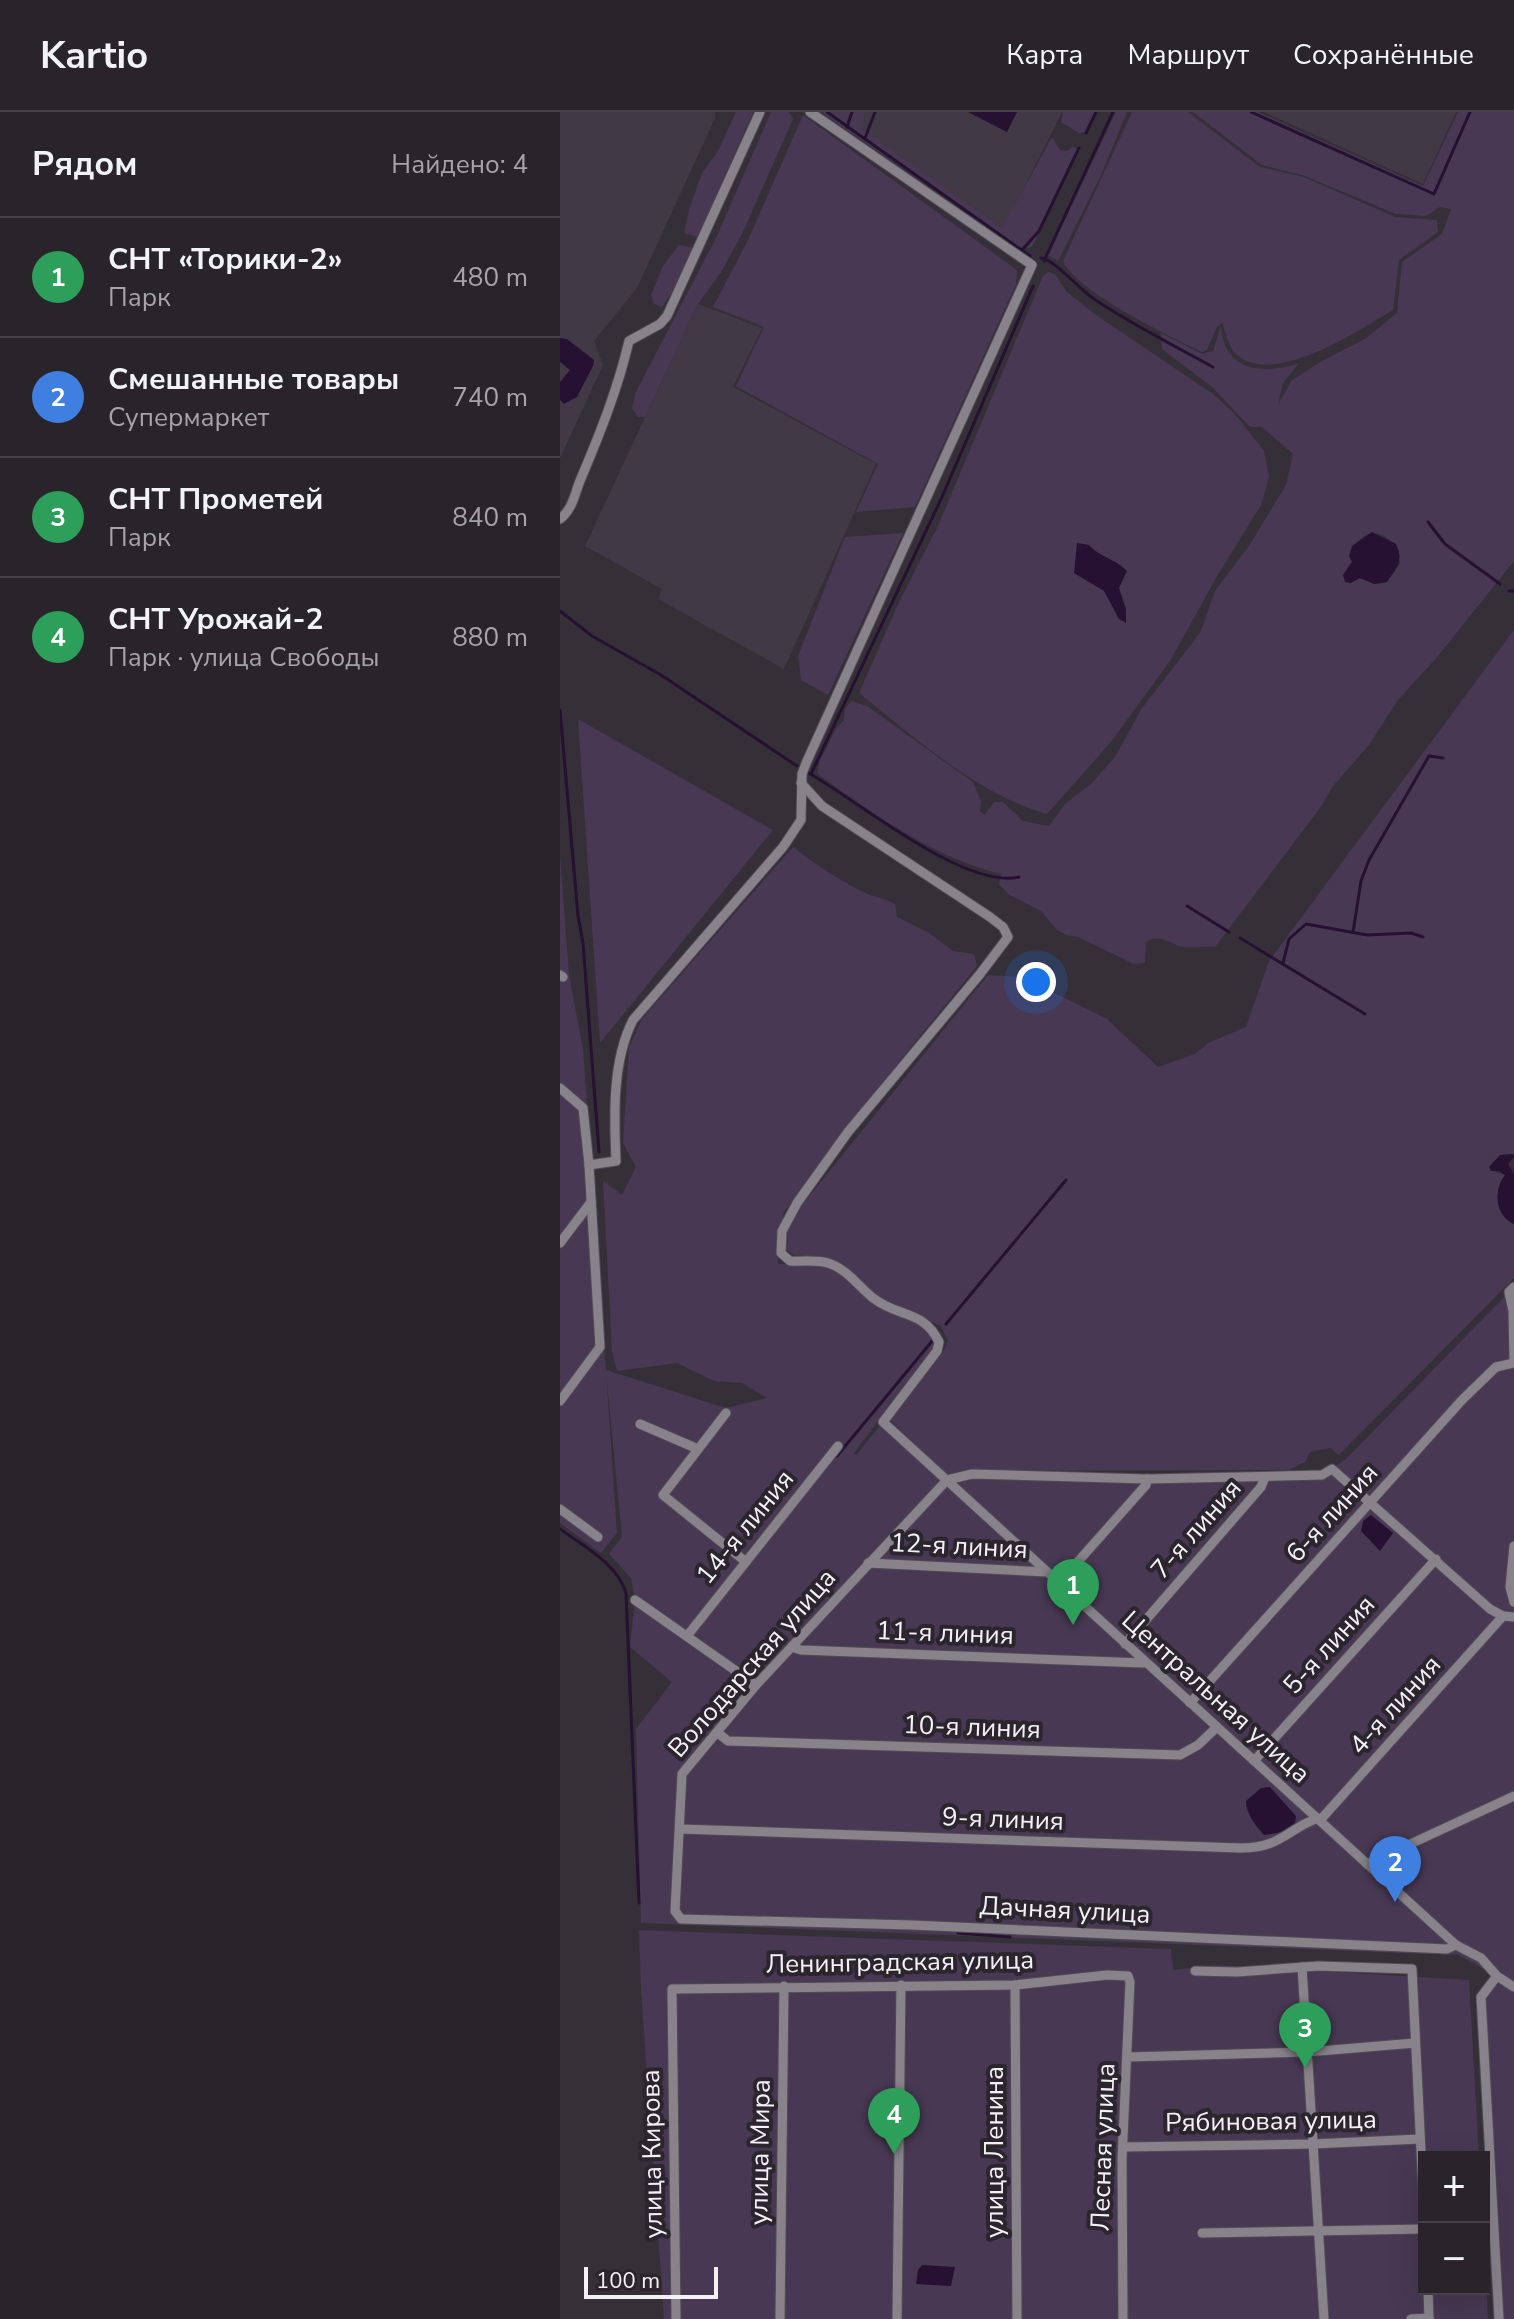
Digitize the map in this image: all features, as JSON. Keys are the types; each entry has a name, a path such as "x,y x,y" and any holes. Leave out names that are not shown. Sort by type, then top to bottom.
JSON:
{"street":[{"path":"560,519 570,509 601,433 629,341 660,324 667,316 760,112"},
{"path":"589,1165 616,1161 615,1128 622,1050 633,1020 794,834 801,820 801,783 807,761 1032,265 810,112"},
{"name":"Центральная улица","path":"801,783 822,806 990,917 1007,933 1004,945 848,1132 788,1217 780,1242 781,1253 790,1261 831,1264 844,1271 874,1299 926,1322 933,1329 939,1342 937,1351 883,1422 1456,1945 1481,1958 1497,1976 1514,1987"},
{"path":"560,1089 583,1108 600,1347 560,1401"},
{"path":"560,1243 592,1207"},
{"path":"1512,1290 1514,1361"},
{"name":"6-я линия","path":"1190,1703 1462,1400 1496,1367 1514,1361"},
{"path":"726,1413 663,1495 746,1562"},
{"path":"640,1424 698,1449"},
{"name":"14-я линия","path":"687,1636 838,1446"},
{"path":"947,1480 972,1474 1147,1479 1265,1477 1322,1475 1332,1469 1490,1609 1503,1616 1514,1617"},
{"name":"7-я линия","path":"1125,1644 1261,1487 1265,1477"},
{"path":"1059,1583 1146,1485 1147,1479"},
{"name":"Володарская улица","path":"675,1911 682,1774 756,1685 947,1480"},
{"path":"560,1509 598,1537"},
{"path":"1514,1546 1510,1587 1514,1602"},
{"name":"5-я линия","path":"1254,1761 1436,1559"},
{"name":"12-я линия","path":"868,1563 1047,1572"},
{"path":"635,1600 756,1685"},
{"name":"4-я линия","path":"1317,1819 1323,1817 1503,1616"},
{"name":"11-я линия","path":"792,1647 801,1650 1144,1663"},
{"name":"10-я линия","path":"718,1733 728,1741 1180,1755 1198,1745 1217,1727"},
{"path":"1367,1864 1514,1796"},
{"name":"9-я линия","path":"680,1829 1255,1848 1279,1842 1317,1819"},
{"name":"Дачная улица","path":"675,1911 681,1919 912,1925 1447,1949 1456,1945"},
{"path":"1302,1967 1324,2319"},
{"path":"1195,1971 1237,1972 1302,1967 1412,1969 1421,2151"},
{"name":"Ленинградская улица","path":"672,1989 1015,1985 1107,1975 1128,1976"},
{"name":"Лесная улица","path":"1123,2319 1123,2147 1128,1976"},
{"path":"1497,1976 1481,1997 1499,2319"},
{"path":"897,2319 901,1985"},
{"name":"улица Ленина","path":"1015,1985 1017,2319"},
{"name":"улица Мира","path":"780,2319 784,1986"},
{"name":"улица Кирова","path":"672,1989 676,2319"},
{"path":"1128,2057 1307,2052 1415,2043"},
{"name":"Рябиновая улица","path":"1123,2147 1420,2139"},
{"path":"1202,2233 1418,2229"},
{"path":"1411,2319 1429,2319 1428,2295"}],"shaded area":[{"path":"560,112 715,112 715,118 637,288 594,341 603,365 560,458"},
{"path":"736,112 753,112 698,237 684,233 702,173 718,151"},
{"path":"771,112 789,112 793,119 742,234 721,272 698,304 645,417 638,417 632,408 636,392 716,238"},
{"path":"821,112 865,112 861,129 1002,228 1052,137 1060,150 1067,151 1072,147 1080,150 1032,247 1021,249"},
{"path":"865,112 1062,112 1003,229 860,129"},
{"path":"968,112 1017,112 1007,132"},
{"path":"1063,112 1096,112 1087,132 1079,133 1061,122"},
{"path":"1116,112 1127,112 1101,175 1058,261 1048,255"},
{"path":"1132,112 1188,112 1260,167 1304,177 1395,217 1437,220 1438,232 1399,260 1393,310 1339,341 1295,360 1274,364 1254,363 1235,353 1222,323 1217,327 1207,350 1202,352 1104,299 1085,286 1063,261"},
{"path":"1193,112 1258,112 1423,186 1458,112 1514,112 1514,561 1438,656 1398,700 1369,745 1333,786 1320,808 1215,947 1183,947 1155,939 1146,942 1145,963 1134,964 1057,930 1041,911 1008,894 999,884 1001,874 928,846 881,818 817,773 820,760 844,720 845,709 851,701 867,706 973,782 981,801 980,811 985,815 994,802 1003,802 1023,821 1049,826 1065,804 1091,784 1115,757 1142,708 1200,633 1215,591 1249,546 1286,485 1293,454 1262,427 1250,427 1212,387 1162,349 1161,333 1202,354 1213,351 1221,326 1230,353 1248,366 1272,369 1299,363 1283,383 1278,405 1291,381 1365,339 1397,313 1402,262 1442,234 1451,209 1440,207 1426,216 1396,214 1305,176 1262,165","holes":["1367,534 1380,534 1396,544 1400,564 1384,583 1374,584 1357,579 1347,568 1352,562 1352,546"]},
{"path":"1264,112 1456,112 1423,184"},
{"path":"803,115 1017,270 1016,284 915,507 856,512 878,464 736,386 764,327 713,307 748,240"},
{"path":"679,245 694,248 681,278 662,307 654,304 651,295 663,266"},
{"path":"1048,272 1055,274 1066,291 1093,313 1213,394 1234,413 1264,451 1269,477 1261,505 1170,661 1110,743 1047,814 1021,805 972,779 924,746 859,693 900,600 938,526 1043,276"},
{"path":"698,304 762,328 733,387 876,464 784,669 658,599 662,589 585,546"},
{"path":"560,338 567,339 594,360 577,397 564,404 560,400 560,382 570,370 560,362"},
{"path":"1372,532 1396,544 1399,559 1396,568 1387,582 1374,584 1360,578 1351,583 1345,582 1343,575 1352,562 1349,556 1352,546"},
{"path":"903,533 828,695 801,680 798,656 845,537"},
{"path":"1077,543 1089,545 1127,571 1119,588 1126,609 1126,623 1119,619 1104,591 1074,573"},
{"path":"1514,630 1514,1155 1500,1155 1489,1167 1506,1175 1510,1223 1514,1224 1514,1278 1339,1455 1330,1448 1310,1452 1305,1462 1288,1470 972,1471 946,1474 889,1419 943,1352 948,1341 941,1326 875,1296 832,1258 794,1255 787,1250 788,1231 802,1205 988,975 1022,977 1107,1019 1158,1067 1195,1054 1208,1043 1246,1027 1269,961"},
{"path":"578,719 773,830 600,1043"},
{"path":"793,847 846,883 895,904 897,917 929,933 953,951 974,954 977,966 846,1127 784,1212 777,1243 778,1264 830,1265 872,1300 915,1319 937,1342 935,1351 887,1414 878,1421 854,1453 856,1455 883,1422 947,1480 955,1476 1322,1475 1346,1459 1514,1287 1514,2319 1499,2319 1481,1997 1496,1976 1458,1955 641,1923 636,1729 672,1682 630,1647 635,1600 631,1578 609,1554 622,1537 606,1372 617,1533 601,1553 560,1523 560,856 569,975 583,1049 606,1370 726,1408 767,1398 742,1383 714,1381 677,1363 617,1371 612,1351 603,1181 622,1195 636,1167 623,1143 629,1048 641,1020"},
{"path":"1513,1154 1508,1164 1514,1174 1514,1224 1503,1215 1498,1202 1499,1188 1505,1175 1491,1171 1489,1167 1500,1155"},
{"path":"1371,1515 1393,1533 1380,1551 1361,1531 1363,1521"},
{"path":"1270,1787 1296,1816 1295,1823 1283,1832 1264,1835 1250,1815 1246,1801 1261,1788"},
{"path":"639,1930 1171,1949 1173,1970 1215,1965 1469,1980 1479,2151 1418,2151 1418,2295 1487,2295 1488,2319 664,2319"},
{"path":"922,2265 955,2267 951,2286 916,2284"}],"waterway":[{"path":"827,112 1030,256"},
{"path":"847,127 852,112"},
{"path":"865,138 875,112"},
{"path":"1086,133 1096,112"},
{"path":"1044,261 1113,112"},
{"path":"1251,112 1434,194 1470,112"},
{"path":"1022,250 1039,231 1079,148"},
{"path":"1041,258 1108,308 1213,367"},
{"path":"811,774 942,497 1033,286"},
{"path":"1428,522 1445,544 1500,584"},
{"path":"1509,591 1514,591"},
{"path":"560,611 592,636 661,675 797,766"},
{"path":"560,710 583,943 599,1152"},
{"path":"1353,932 1361,881 1369,860 1429,756 1443,758"},
{"path":"807,772 941,857 996,877 1019,877"},
{"path":"1187,906 1229,932"},
{"path":"1283,963 1289,939 1306,924 1367,935 1411,933 1423,937"},
{"path":"1240,938 1365,1014"},
{"path":"946,1324 1066,1180"},
{"path":"837,1456 933,1340"},
{"path":"560,1529 607,1564 622,1582 626,1593 639,1903"},
{"path":"958,1933 1010,1937"}],"place":[{"name":"СНТ «Торики-2»","path":"1073,1625"},
{"name":"Смешанные товары","path":"1395,1902"},
{"name":"СНТ Прометей","path":"1305,2068"},
{"name":"СНТ Урожай-2","path":"894,2154"}]}
